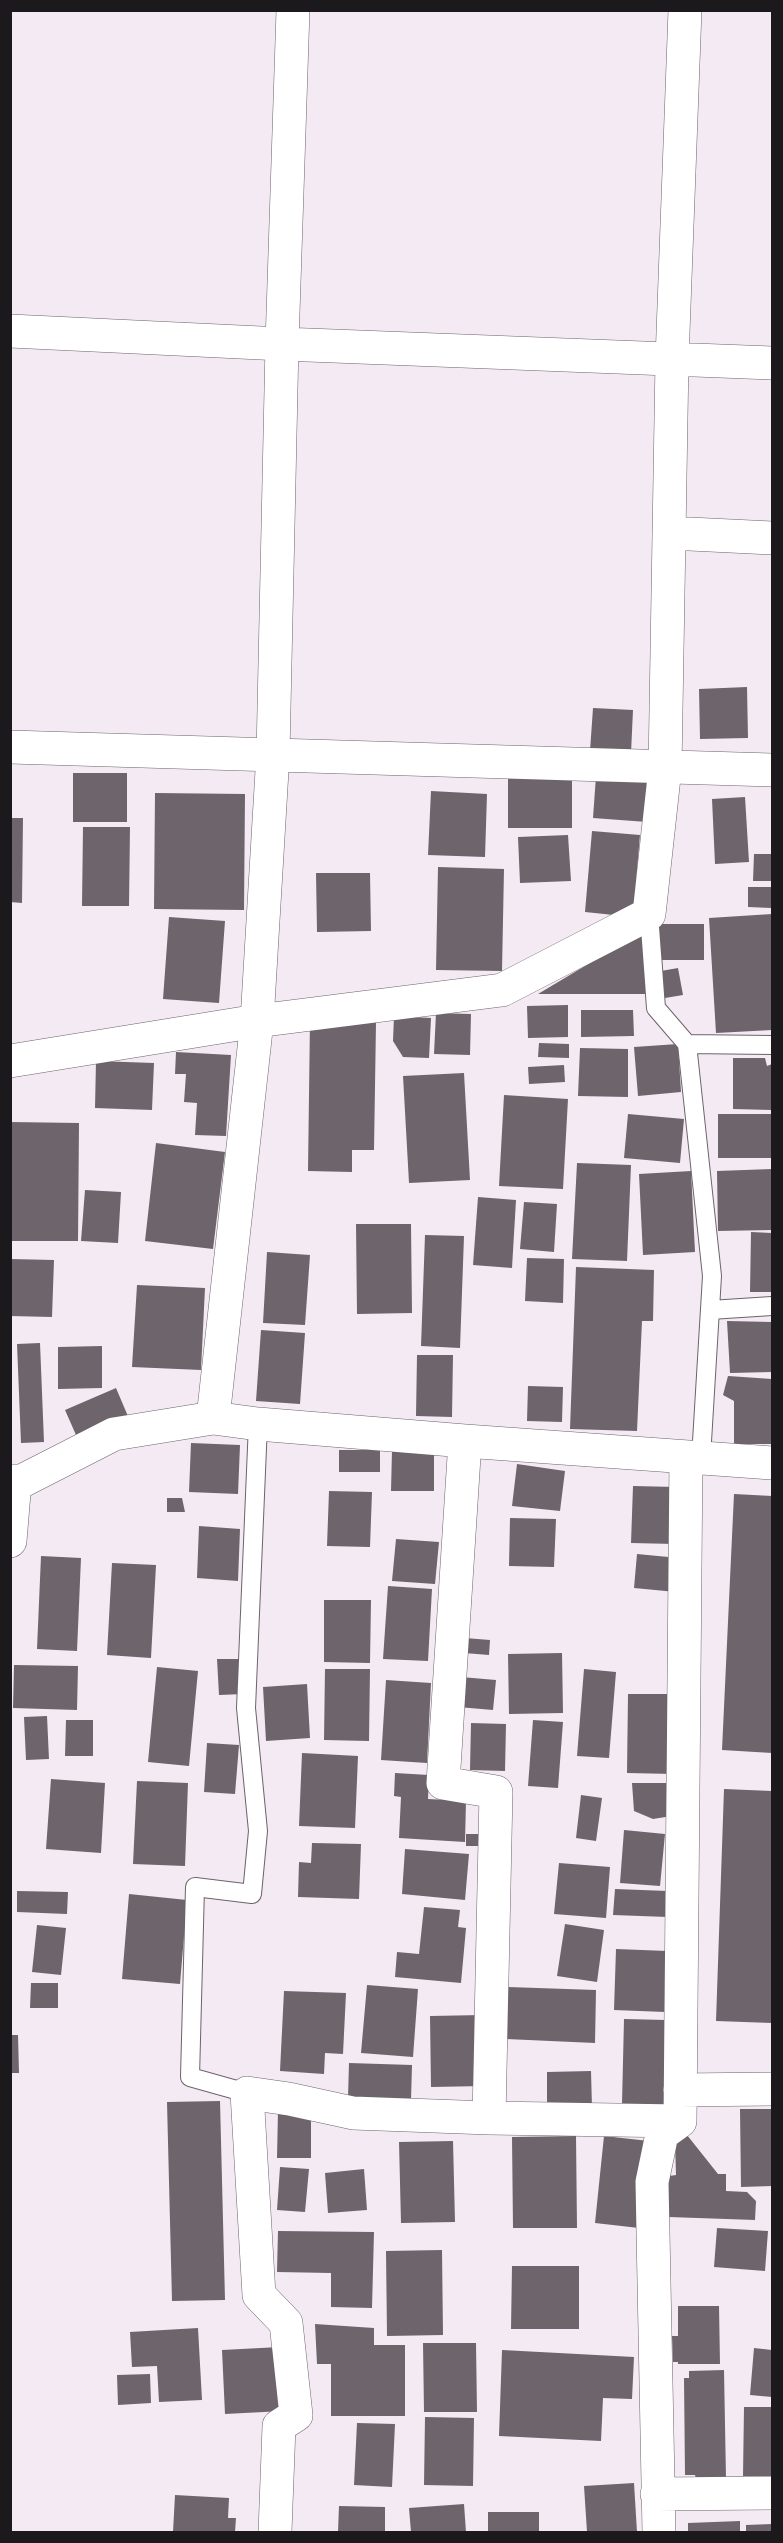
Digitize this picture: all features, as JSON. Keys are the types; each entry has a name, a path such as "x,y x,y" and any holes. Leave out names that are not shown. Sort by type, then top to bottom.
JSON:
{"street":[{"path":"213,1418 257,1021 273,754 282,344 293,10"},
{"path":"10,1061 257,1021 502,990 649,914 665,768 672,360 685,10"},
{"path":"10,331 772,363"},
{"path":"669,533 772,538"},
{"path":"10,747 772,770"},
{"path":"10,1541 13,1481 22,1481 114,1434 213,1418 258,1424 465,1441 772,1463"},
{"path":"465,1441 443,1783 496,1792 489,2118"},
{"path":"659,2532 652,2182 662,2134 680,2105 694,1458"},
{"path":"275,2532 279,2426 296,2415 286,2323 259,2295 247,2093 289,2099 353,2113 489,2118 680,2105 772,2089"},
{"path":"657,2494 772,2493"}],"lane":[{"path":"649,914 656,1008 687,1044 712,1276 694,1458"},
{"path":"687,1044 772,1045"},
{"path":"710,1310 772,1306"},
{"path":"247,2093 190,2077 195,1887 252,1894 258,1831 246,1708 258,1424"}],"building":[{"path":"747,687 748,738 700,739 699,689"},
{"path":"593,708 633,710 631,753 590,751"},
{"path":"73,773 127,773 127,822 73,822"},
{"path":"596,776 650,780 647,822 593,818"},
{"path":"572,777 572,828 508,828 508,778"},
{"path":"431,791 487,794 485,857 428,855"},
{"path":"155,793 245,794 244,910 154,909"},
{"path":"745,797 749,862 715,864 712,799"},
{"path":"10,818 23,818 22,903 10,902"},
{"path":"83,827 130,827 129,906 82,906"},
{"path":"592,831 640,835 633,917 585,912"},
{"path":"568,835 571,881 520,883 518,837"},
{"path":"754,854 772,854 772,881 753,881"},
{"path":"438,867 504,869 502,971 436,970"},
{"path":"316,873 370,873 371,931 317,932"},
{"path":"748,887 771,887 771,908 748,907"},
{"path":"772,914 772,1030 716,1033 709,918"},
{"path":"169,917 225,921 219,1003 163,999"},
{"path":"658,924 704,924 704,960 658,960"},
{"path":"647,929 647,994 538,994"},
{"path":"678,968 683,995 665,998 661,971"},
{"path":"568,1005 568,1037 528,1038 527,1006"},
{"path":"581,1010 633,1010 634,1036 581,1037"},
{"path":"436,1013 471,1014 470,1055 434,1054"},
{"path":"394,1016 431,1018 429,1058 403,1057 393,1041"},
{"path":"310,1020 376,1022 374,1150 352,1150 352,1172 308,1171"},
{"path":"539,1043 569,1044 569,1058 538,1057"},
{"path":"678,1044 681,1092 638,1096 634,1047"},
{"path":"580,1048 628,1049 628,1097 578,1096"},
{"path":"176,1052 231,1055 226,1136 195,1135 197,1103 184,1102 186,1074 175,1074"},
{"path":"733,1058 765,1058 767,1066 772,1064 772,1110 733,1109"},
{"path":"96,1061 154,1063 152,1110 95,1108"},
{"path":"564,1065 565,1082 529,1084 528,1067"},
{"path":"464,1073 470,1180 409,1183 403,1076"},
{"path":"504,1095 568,1099 563,1189 499,1186"},
{"path":"628,1114 684,1119 680,1163 624,1158"},
{"path":"718,1114 772,1114 772,1158 718,1158"},
{"path":"10,1122 79,1123 78,1241 10,1241"},
{"path":"156,1143 225,1152 213,1249 145,1241"},
{"path":"577,1163 631,1165 627,1261 572,1259"},
{"path":"772,1169 772,1230 718,1231 717,1171"},
{"path":"691,1171 695,1252 643,1255 639,1174"},
{"path":"85,1190 121,1192 118,1243 81,1241"},
{"path":"478,1197 516,1200 512,1268 473,1265"},
{"path":"524,1202 557,1204 554,1252 520,1249"},
{"path":"356,1224 411,1224 412,1313 357,1314"},
{"path":"751,1232 772,1233 772,1292 750,1292"},
{"path":"425,1235 464,1236 460,1348 421,1346"},
{"path":"267,1252 310,1255 305,1325 263,1323"},
{"path":"527,1258 564,1259 563,1303 525,1301"},
{"path":"10,1259 54,1260 52,1317 10,1316"},
{"path":"576,1267 654,1270 653,1321 642,1321 637,1431 570,1429"},
{"path":"137,1285 205,1288 201,1370 132,1367"},
{"path":"727,1321 772,1322 772,1372 730,1373"},
{"path":"261,1330 305,1333 300,1404 256,1401"},
{"path":"40,1343 44,1442 21,1443 17,1344"},
{"path":"102,1346 102,1388 58,1389 58,1347"},
{"path":"417,1355 453,1355 452,1417 416,1416"},
{"path":"728,1376 772,1379 772,1444 734,1444 734,1401 723,1395"},
{"path":"528,1386 563,1387 562,1422 527,1421"},
{"path":"116,1388 130,1421 80,1444 65,1410"},
{"path":"191,1443 240,1445 238,1494 189,1492"},
{"path":"339,1450 380,1450 380,1472 339,1472"},
{"path":"392,1450 434,1451 434,1491 391,1491"},
{"path":"517,1464 565,1471 560,1511 512,1506"},
{"path":"633,1486 677,1487 675,1544 631,1543"},
{"path":"329,1491 372,1492 370,1547 327,1546"},
{"path":"734,1494 772,1496 772,1753 722,1750"},
{"path":"167,1498 182,1498 185,1512 167,1512"},
{"path":"510,1518 556,1519 554,1567 509,1566"},
{"path":"199,1526 240,1529 238,1581 197,1578"},
{"path":"396,1539 439,1542 435,1584 392,1581"},
{"path":"637,1554 679,1558 676,1592 634,1588"},
{"path":"41,1556 81,1558 77,1651 37,1649"},
{"path":"112,1563 156,1565 151,1658 107,1655"},
{"path":"388,1586 432,1589 428,1661 383,1659"},
{"path":"324,1600 371,1600 370,1663 324,1662"},
{"path":"465,1638 490,1640 489,1655 464,1653"},
{"path":"562,1653 563,1713 509,1714 508,1654"},
{"path":"217,1659 243,1659 244,1694 219,1695"},
{"path":"14,1665 78,1666 77,1710 13,1708"},
{"path":"157,1667 198,1671 189,1766 148,1762"},
{"path":"325,1669 370,1669 369,1741 324,1740"},
{"path":"584,1669 616,1672 609,1758 577,1756"},
{"path":"461,1677 496,1680 493,1710 458,1707"},
{"path":"386,1680 431,1683 427,1763 381,1760"},
{"path":"307,1684 310,1738 266,1741 263,1687"},
{"path":"628,1694 674,1694 674,1774 627,1773"},
{"path":"47,1716 49,1759 26,1760 24,1717"},
{"path":"66,1720 93,1720 93,1756 65,1756"},
{"path":"533,1720 563,1722 558,1788 528,1786"},
{"path":"471,1723 506,1724 505,1771 470,1770"},
{"path":"207,1743 239,1745 235,1794 204,1792"},
{"path":"302,1753 358,1756 355,1828 299,1826"},
{"path":"395,1773 429,1775 428,1799 466,1801 465,1842 399,1838 401,1797 394,1796"},
{"path":"51,1779 105,1783 101,1853 46,1849"},
{"path":"137,1781 188,1783 185,1866 133,1864"},
{"path":"632,1783 676,1783 678,1815 653,1819 634,1811"},
{"path":"724,1789 772,1791 772,2023 716,2021"},
{"path":"581,1795 602,1798 596,1841 576,1838"},
{"path":"624,1830 665,1834 660,1886 620,1883"},
{"path":"466,1834 484,1834 484,1846 466,1846"},
{"path":"312,1843 361,1844 359,1899 298,1897 299,1862 311,1863"},
{"path":"405,1849 469,1854 465,1900 402,1894"},
{"path":"559,1863 610,1867 606,1918 554,1914"},
{"path":"615,1889 668,1891 668,1917 613,1915"},
{"path":"17,1891 68,1892 67,1914 17,1912"},
{"path":"129,1894 187,1900 180,1984 122,1979"},
{"path":"424,1907 460,1910 458,1927 466,1928 461,1983 395,1977 397,1952 419,1954"},
{"path":"565,1924 604,1930 597,1982 557,1976"},
{"path":"37,1925 66,1928 61,1975 32,1972"},
{"path":"616,1949 667,1951 665,2012 614,2010"},
{"path":"31,1983 58,1983 58,2008 30,2008"},
{"path":"367,1985 418,1989 413,2057 361,2053"},
{"path":"508,1987 596,1990 595,2043 506,2039"},
{"path":"284,1991 346,1993 343,2054 325,2053 324,2074 280,2071"},
{"path":"483,2015 484,2086 431,2087 430,2016"},
{"path":"624,2019 666,2020 665,2105 622,2104"},
{"path":"10,2035 18,2035 19,2073 10,2073"},
{"path":"349,2063 412,2065 411,2100 348,2098"},
{"path":"591,2071 592,2108 547,2109 547,2072"},
{"path":"220,2101 225,2300 172,2301 167,2102"},
{"path":"740,2109 772,2109 772,2186 741,2187"},
{"path":"278,2110 311,2110 311,2158 277,2158"},
{"path":"687,2135 718,2174 726,2174 726,2191 747,2192 756,2201 755,2220 669,2217 669,2176 676,2175 675,2142"},
{"path":"576,2136 577,2228 513,2228 512,2137"},
{"path":"604,2136 649,2141 639,2228 595,2223"},
{"path":"453,2141 455,2222 401,2223 399,2142"},
{"path":"280,2167 309,2169 305,2212 277,2210"},
{"path":"364,2169 367,2210 328,2213 325,2173"},
{"path":"717,2228 768,2231 765,2271 714,2267"},
{"path":"278,2231 374,2232 372,2308 331,2307 331,2273 277,2272"},
{"path":"442,2250 443,2335 387,2336 386,2251"},
{"path":"512,2266 579,2266 579,2329 511,2329"},
{"path":"678,2306 719,2306 720,2364 673,2362 672,2336 678,2336"},
{"path":"315,2324 374,2328 374,2345 405,2345 405,2416 331,2416 331,2364 317,2364"},
{"path":"198,2328 202,2400 159,2402 157,2366 132,2367 130,2332"},
{"path":"423,2343 476,2343 477,2412 424,2412"},
{"path":"280,2347 283,2411 225,2414 222,2350"},
{"path":"754,2348 772,2350 772,2397 750,2395"},
{"path":"502,2350 634,2357 632,2399 603,2398 601,2441 499,2436"},
{"path":"724,2370 726,2479 696,2479 695,2475 685,2475 684,2378 689,2378 689,2371"},
{"path":"150,2374 151,2403 118,2405 117,2375"},
{"path":"744,2407 772,2407 772,2476 743,2476"},
{"path":"425,2417 474,2418 473,2486 424,2485"},
{"path":"357,2423 395,2424 392,2487 354,2485"},
{"path":"634,2483 637,2532 587,2532 584,2486"},
{"path":"175,2495 229,2498 228,2518 236,2518 235,2532 173,2532"},
{"path":"464,2504 466,2532 411,2532 409,2508"},
{"path":"339,2506 385,2507 385,2532 338,2532"},
{"path":"488,2512 539,2512 539,2532 488,2532"},
{"path":"740,2521 740,2532 688,2532 688,2523"},
{"path":"772,2524 772,2532 746,2532 746,2525"}]}
